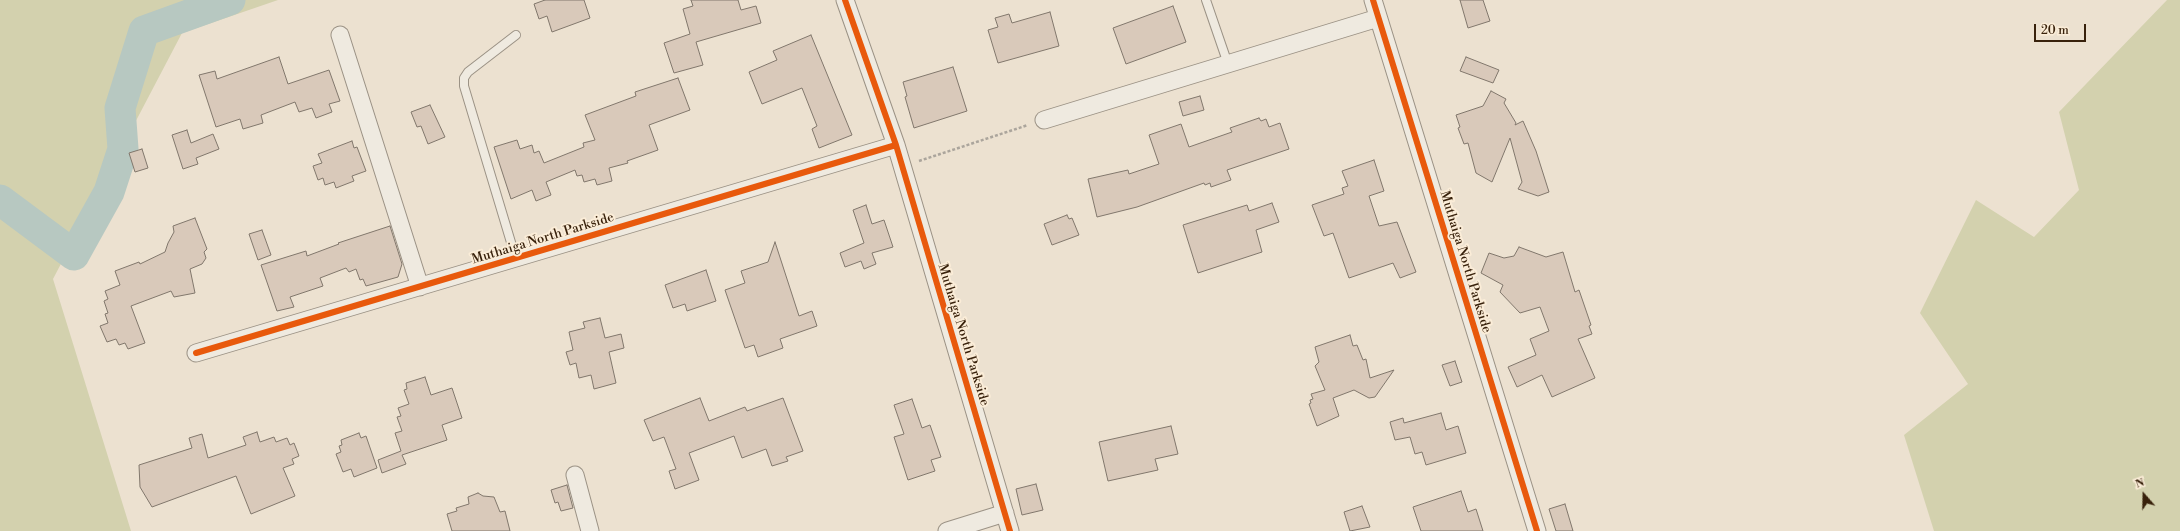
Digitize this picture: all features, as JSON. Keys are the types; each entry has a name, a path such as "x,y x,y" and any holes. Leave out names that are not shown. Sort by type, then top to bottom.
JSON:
{"street":[{"name":"Muthaiga North Parkside","path":"845,0 896,145 1010,531"},
{"name":"Muthaiga North Parkside","path":"1373,0 1537,531"},
{"path":"1044,120 1378,18"},
{"path":"340,34 420,288"},
{"name":"Muthaiga North Parkside","path":"196,353 420,288 896,145"},
{"path":"575,475 590,531"},
{"path":"947,531 1005,514"}],"lane":[{"path":"1206,0 1228,64"},
{"path":"516,35 468,72 464,78 464,86 516,259"}],"path":[{"path":"902,166 1044,120"}],"shaded area":[{"path":"0,0 278,0 182,33 53,279 131,531 0,531"},
{"path":"2167,0 2180,0 2180,531 1934,531 1904,435 1968,384 1920,313 1976,200 2034,237 2079,190 2059,112"}],"building":[{"path":"545,0 584,0 590,18 552,32 547,16 539,19 534,4"},
{"path":"691,0 738,0 741,10 756,6 761,23 696,42 703,65 674,73 664,43 690,34 683,9 693,6"},
{"path":"1460,0 1483,0 1490,21 1468,28"},
{"path":"1173,6 1186,42 1126,64 1113,28"},
{"path":"1050,12 1059,46 998,63 988,30 998,27 995,18 1009,14 1012,23"},
{"path":"811,35 852,135 819,148 812,129 817,126 802,88 762,104 749,72 777,60 773,51"},
{"path":"279,57 288,84 329,70 340,101 329,104 332,112 316,118 312,108 299,112 295,102 261,115 263,123 243,129 240,119 216,127 199,75 215,71 217,79"},
{"path":"1466,57 1499,70 1493,83 1460,71"},
{"path":"953,67 967,111 914,128 905,97 907,96 903,82"},
{"path":"678,78 690,110 649,125 658,150 627,161 628,163 609,168 612,181 597,185 595,179 584,182 582,175 577,176 575,170 546,182 551,195 536,201 532,190 511,199 494,147 517,140 520,149 532,145 534,153 539,151 544,163 584,147 583,143 595,140 585,115 636,96 635,92"},
{"path":"1491,91 1506,99 1504,103 1516,123 1515,125 1523,121 1536,151 1549,192 1538,196 1518,189 1522,182 1510,138 1492,182 1476,173 1468,143 1464,144 1458,128 1460,127 1456,115 1483,106"},
{"path":"1200,96 1204,110 1183,116 1179,102"},
{"path":"430,105 445,137 428,144 421,126 417,127 411,112"},
{"path":"1259,118 1261,121 1266,119 1269,127 1280,123 1289,149 1227,170 1231,180 1211,187 1210,183 1205,185 1204,183 1137,207 1097,217 1088,179 1128,170 1129,174 1159,164 1149,135 1181,124 1189,147 1232,132 1230,128"},
{"path":"187,130 191,143 213,134 219,149 196,158 198,164 183,169 172,135"},
{"path":"352,141 354,148 357,147 366,171 352,176 354,181 336,188 334,182 325,185 323,178 318,180 313,166 322,163 318,154"},
{"path":"142,149 148,168 135,172 129,153"},
{"path":"1374,160 1384,191 1369,196 1379,226 1397,222 1416,272 1400,278 1393,263 1349,278 1333,233 1324,236 1312,205 1344,194 1342,188 1348,186 1342,171"},
{"path":"1272,203 1279,222 1256,230 1262,252 1198,273 1183,225 1247,205 1249,211"},
{"path":"866,205 872,224 884,220 893,247 872,253 876,264 864,269 861,261 845,267 840,253 864,243 853,210"},
{"path":"1067,215 1069,219 1072,218 1079,235 1052,245 1044,224"},
{"path":"195,218 207,249 204,252 206,258 202,264 190,269 195,293 174,297 171,291 131,306 145,343 128,349 125,343 119,345 116,339 107,342 100,326 108,323 105,314 108,313 104,301 108,299 105,291 120,285 115,271 139,262 140,264 165,252 174,232 173,226"},
{"path":"390,226 402,264 398,277 366,286 363,279 360,280 356,269 349,272 346,268 320,278 323,286 290,297 294,307 277,311 261,265 306,251 307,256 339,244 338,243"},
{"path":"262,230 271,255 258,260 249,234"},
{"path":"775,242 799,316 812,311 817,326 780,339 783,348 758,357 754,345 745,348 725,290 745,283 741,271 768,262"},
{"path":"1519,247 1546,257 1563,252 1575,292 1579,290 1591,325 1589,326 1592,334 1578,339 1595,378 1552,397 1542,375 1517,387 1508,367 1536,355 1530,339 1549,331 1540,307 1520,313 1500,292 1503,285 1481,273 1489,253 1504,258 1514,256"},
{"path":"706,270 716,301 687,311 685,304 673,308 665,285"},
{"path":"600,318 605,338 621,334 624,348 609,352 616,383 594,389 591,375 579,378 576,363 570,365 566,352 573,350 569,332 585,328 583,322"},
{"path":"1350,335 1353,346 1357,345 1363,360 1366,359 1370,378 1394,370 1375,397 1369,398 1354,390 1333,398 1339,416 1317,426 1309,404 1311,403 1310,400 1313,399 1311,394 1325,390 1315,366 1319,362 1315,347"},
{"path":"1455,361 1462,382 1450,386 1442,365"},
{"path":"425,377 431,395 452,388 462,418 442,425 447,440 402,455 406,464 382,473 378,460 401,451 395,433 402,431 397,417 401,416 398,408 409,404 404,390 407,389 406,383"},
{"path":"700,398 709,421 745,407 747,411 783,398 803,451 786,457 788,461 772,466 766,449 742,458 734,436 689,453 699,480 675,489 669,471 676,469 664,437 653,441 644,420"},
{"path":"912,399 922,428 930,425 941,457 931,460 935,471 908,480 894,437 904,434 894,405"},
{"path":"1441,413 1446,430 1458,426 1466,453 1426,465 1422,452 1415,454 1410,437 1395,440 1390,422 1403,418 1404,423"},
{"path":"1171,426 1178,454 1155,459 1158,470 1108,481 1099,442"},
{"path":"257,432 260,442 274,437 276,442 287,438 290,445 294,443 299,456 292,459 294,464 283,468 295,496 251,514 236,476 152,507 140,487 139,465 192,448 189,438 202,434 208,458 246,445 243,437"},
{"path":"359,433 361,438 366,436 377,468 354,477 351,469 343,472 336,454 341,452 339,446 342,445 341,440"},
{"path":"1036,484 1043,510 1022,515 1016,489"},
{"path":"567,485 573,508 561,511 558,502 555,503 551,490"},
{"path":"1461,491 1468,512 1476,509 1483,531 1421,531 1413,507"},
{"path":"478,493 483,496 494,497 500,512 505,511 510,531 452,531 447,514 457,511 456,508 469,504 468,497"},
{"path":"1565,504 1573,531 1556,531 1549,509"},
{"path":"1362,506 1370,527 1350,531 1344,512"}],"waterway":[{"path":"0,200 74,255 109,192 123,149 120,108 144,31 230,0"}],"cycle path":[{"path":"845,0 896,145 1010,531"},
{"path":"1373,0 1537,531"},
{"path":"196,353 896,145"}]}
